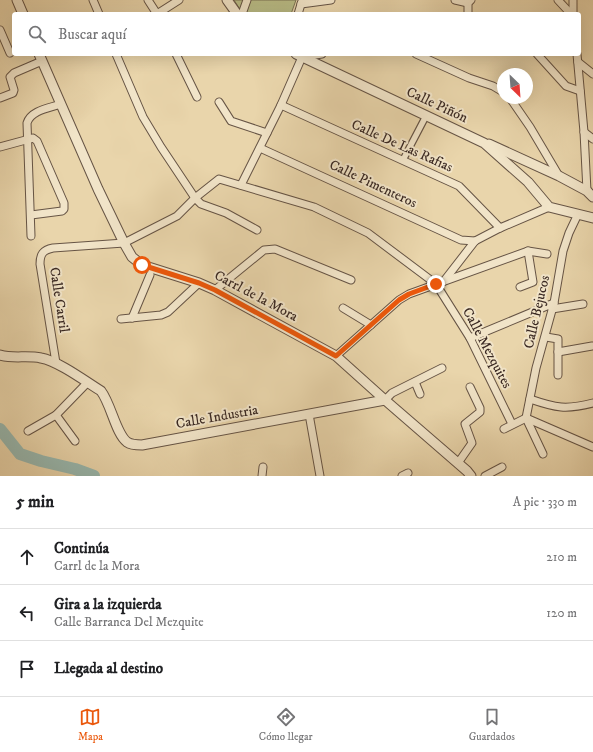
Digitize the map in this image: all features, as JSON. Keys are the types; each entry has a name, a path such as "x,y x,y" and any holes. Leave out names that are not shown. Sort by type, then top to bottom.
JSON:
{"street":[{"path":"17,0 22,12"},
{"path":"93,0 98,12"},
{"path":"148,0 156,12"},
{"path":"160,12 179,0"},
{"path":"227,0 236,12"},
{"path":"243,12 247,0"},
{"path":"299,12 302,2 332,0"},
{"path":"455,0 469,2 468,12"},
{"path":"558,0 570,12"},
{"path":"572,12 573,0"},
{"path":"0,30 2,39 10,53"},
{"path":"117,56 143,117 195,198 201,204 226,213 257,230"},
{"path":"177,56 197,97"},
{"path":"241,185 281,105 299,56"},
{"name":"Calle Piñón","path":"301,56 484,143 528,182 549,207"},
{"path":"420,56 469,78 497,88"},
{"path":"539,56 566,86 580,90"},
{"path":"577,56 590,194"},
{"path":"0,98 13,93 14,90 10,77 14,73 41,57"},
{"name":"Carrl de la Mora","path":"41,57 98,188 132,257 142,265 199,283 215,290 336,356 467,470 471,476"},
{"path":"578,62 593,74"},
{"path":"219,102 231,121 267,133"},
{"path":"31,236 27,123 29,118 34,114 61,104"},
{"path":"514,104 530,127 559,176"},
{"name":"Calle De Las Rafias","path":"281,105 459,186 500,228"},
{"path":"403,160 426,116"},
{"path":"584,132 593,139"},
{"path":"0,147 28,138 33,138 37,141 65,207 62,211 31,215"},
{"path":"484,143 491,144 559,176 590,194"},
{"name":"Calle Pimenteros","path":"260,148 461,240 475,241"},
{"path":"124,243 177,216 195,198 219,179 314,207 368,233 436,284"},
{"path":"444,281 475,241 500,228 549,207 593,218"},
{"name":"Calle Bejucos","path":"526,418 536,368 546,338 563,251 569,233 578,214"},
{"name":"Calle Carril","path":"56,363 40,264 40,257 42,253 47,249 53,248 124,243"},
{"path":"215,290 264,250 275,249 351,280"},
{"path":"520,287 533,282 528,251"},
{"path":"336,356 399,300 409,294 528,251 547,254"},
{"path":"132,318 150,275"},
{"path":"121,319 168,312 199,283"},
{"name":"Calle Mezquites","path":"436,284 470,338 512,424"},
{"path":"470,338 553,306 583,304"},
{"path":"343,308 371,324"},
{"path":"546,338 558,339 558,375"},
{"path":"558,352 592,346"},
{"name":"Calle Industria","path":"0,355 7,357 41,358 56,363 101,392 106,398 122,436 127,442 135,445 385,400"},
{"path":"385,400 392,393 442,368"},
{"path":"415,382 420,394"},
{"path":"28,431 56,415 87,383"},
{"path":"458,463 472,443 465,424 480,412 480,408 470,387"},
{"path":"530,399 561,408 593,403"},
{"path":"309,414 320,476"},
{"path":"56,415 75,441"},
{"path":"526,418 543,454"},
{"path":"504,429 526,418 593,447"},
{"path":"262,476 263,467"},
{"path":"485,476 502,467"}],"green space":[{"path":"234,0 296,0 292,12 242,12"}],"waterway":[{"path":"0,429 20,454 41,461 75,469 94,476"}],"route":[{"path":"142,265 199,283 215,290 336,356 399,300 409,294 436,284"}]}
